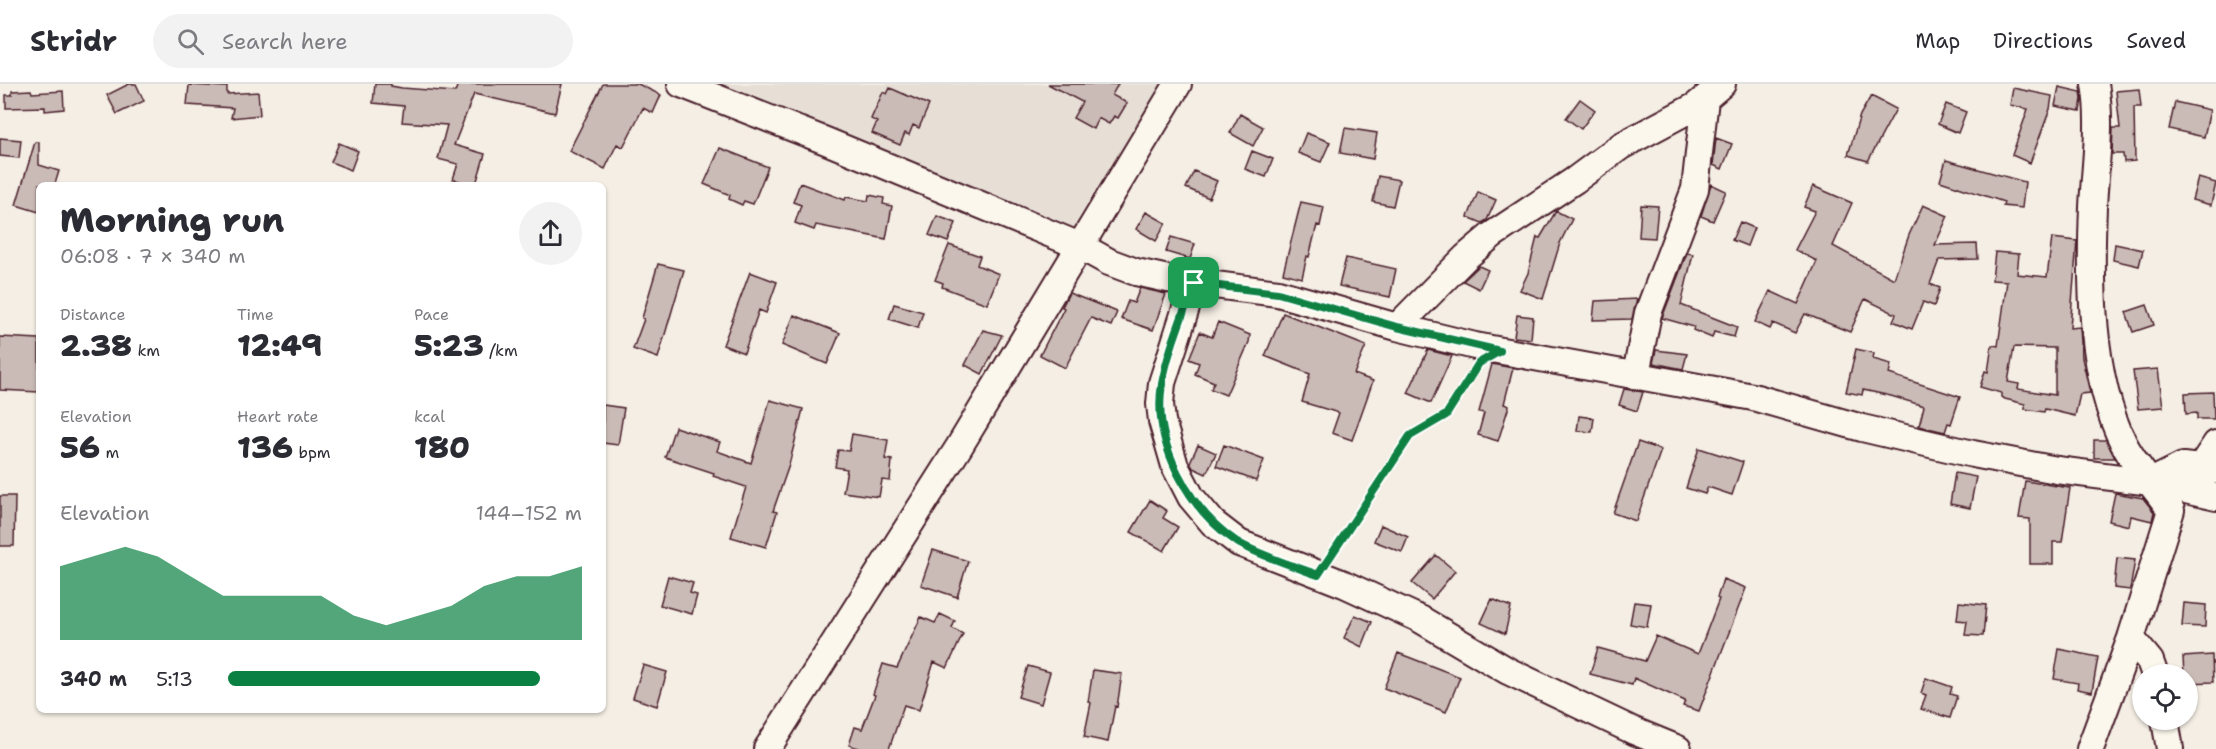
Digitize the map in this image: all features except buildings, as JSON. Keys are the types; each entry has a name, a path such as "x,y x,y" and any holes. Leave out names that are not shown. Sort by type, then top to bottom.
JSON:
{"street":[{"path":"681,84 826,141 1080,246 1109,262 1136,272 1194,283 1278,293 1397,327 1500,351 1753,397 1862,428 1973,454 2216,496"},
{"path":"767,749 947,466 1179,84"},
{"path":"2090,749 2131,638 2171,510 2121,436 2110,410 2100,365 2093,280 2093,209 2098,126 2095,84"},
{"path":"1636,374 1648,313 1695,189 1713,91"},
{"path":"1397,327 1466,257 1492,235 1622,146 1642,133 1682,115 1713,91"},
{"path":"1194,283 1162,383 1160,404 1162,421 1175,466 1191,497 1213,523 1239,543 1344,584 1420,619 1508,670 1624,726 1678,749"},
{"path":"2151,483 2183,466 2208,469 2216,444"},
{"path":"2131,638 2151,664"},
{"path":"2166,730 2170,749"}],"path":[{"path":"1318,575 1410,436 1446,415 1479,363 1500,351"}],"shaded area":[{"path":"690,84 1180,84 1079,238"}],"route":[{"path":"1194,283 1278,293 1397,327 1500,351 1479,363 1446,415 1410,436 1318,575 1239,543 1213,523 1191,497 1175,466 1162,421 1160,404 1162,383 1194,283"}]}
